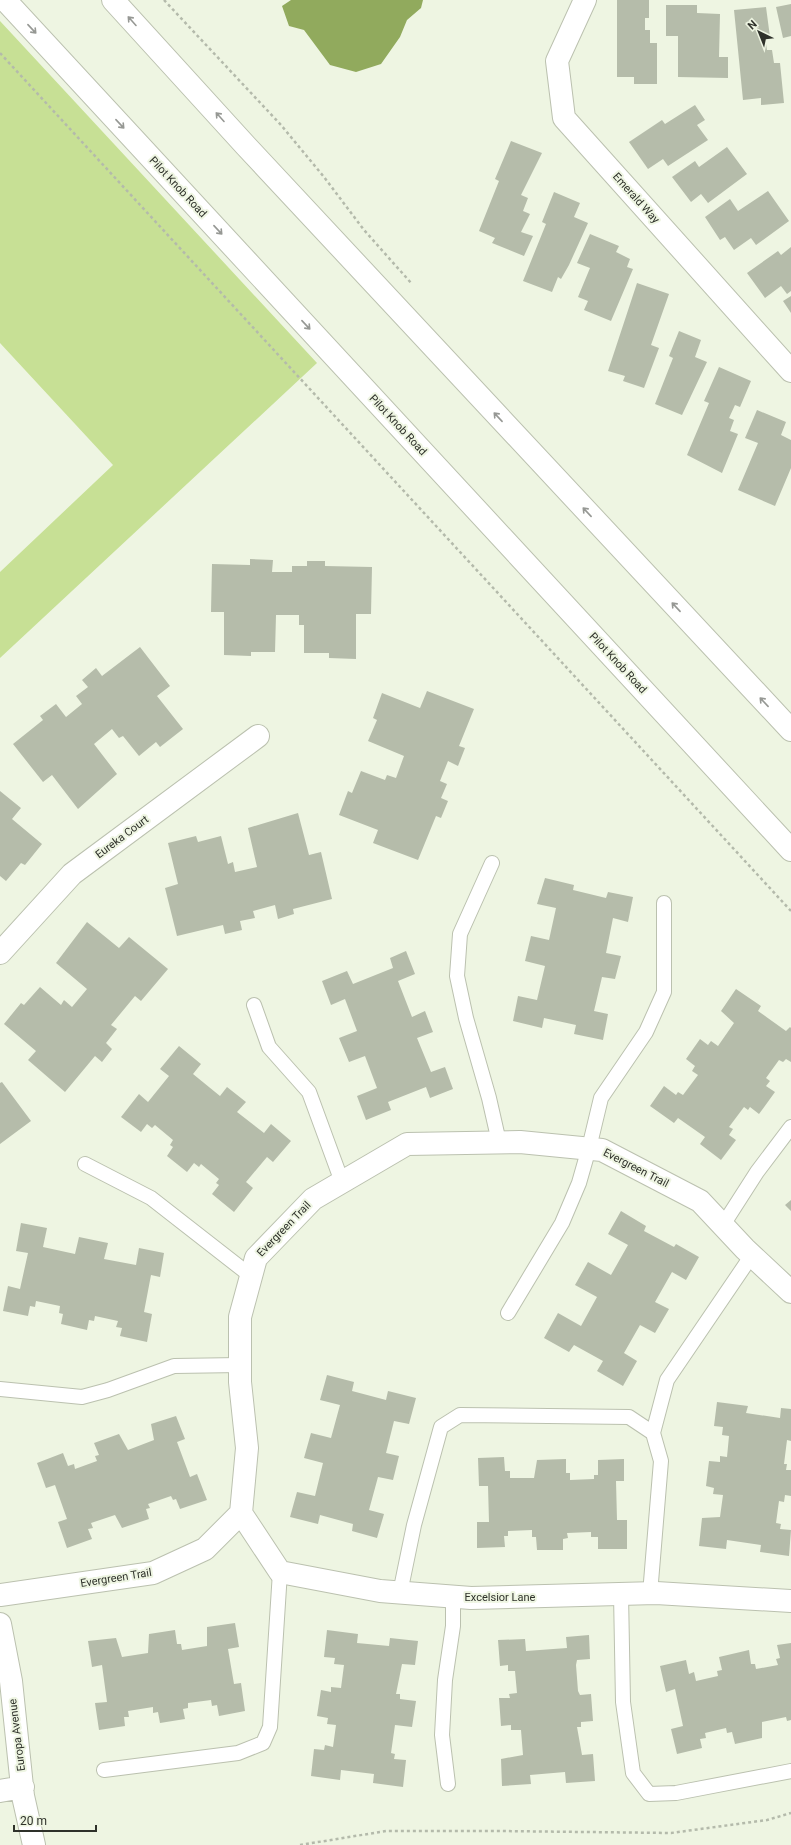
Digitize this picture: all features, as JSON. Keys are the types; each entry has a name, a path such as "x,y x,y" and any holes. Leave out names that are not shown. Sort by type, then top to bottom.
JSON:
{"street":[{"name":"Pilot Knob Road","path":"5,0 791,850"},
{"path":"113,0 246,146 791,730"},
{"name":"Emerald Way","path":"585,0 557,61 564,118 791,371"},
{"name":"Eureka Court","path":"0,953 72,874 258,736"},
{"name":"Evergreen Trail","path":"0,1595 153,1573 205,1549 241,1513 247,1448 240,1382 240,1317 256,1258 313,1199 407,1144 520,1142 602,1150 700,1201 752,1255 791,1292"},
{"path":"241,1513 280,1572"},
{"name":"Excelsior Lane","path":"280,1572 380,1591 471,1598 650,1594 791,1601"},
{"name":"Europa Avenue","path":"0,1624 11,1681 23,1788 34,1845"},
{"path":"0,1791 23,1788"}],"lane":[{"path":"492,863 460,934 457,976 466,1018 489,1098 499,1142"},
{"path":"508,1313 562,1223 579,1183 601,1098 646,1032 664,992 664,903"},
{"path":"254,1005 269,1046 309,1092 342,1182"},
{"path":"723,1225 757,1172 791,1127"},
{"path":"85,1164 151,1198 251,1276"},
{"path":"650,1594 662,1461 653,1433 667,1380 752,1255"},
{"path":"0,1389 82,1397 108,1390 174,1366 240,1365"},
{"path":"400,1593 414,1525 441,1427 460,1415 629,1417 653,1433"},
{"path":"104,1770 238,1753 263,1743 270,1727 280,1572"},
{"path":"621,1594 623,1702 633,1773 649,1794 676,1793 791,1771"},
{"path":"448,1784 442,1735 445,1680 452,1626 453,1596"}],"path":[{"path":"164,0 281,125 324,177 364,230 415,287"},
{"path":"0,54 791,911"},
{"path":"300,1845 386,1831 500,1830 671,1833 767,1820 791,1813"}],"shaded area":[{"path":"291,0 423,0 421,8 407,20 400,37 381,64 356,72 330,65 304,30 289,26 282,6"},
{"path":"0,21 317,363 0,658 0,572 113,465 0,343"}],"building":[{"path":"617,0 649,0 649,18 645,18 645,30 650,30 650,43 657,43 657,84 634,84 634,77 617,77"},
{"path":"791,4 791,36 783,38 776,7"},
{"path":"666,5 697,5 697,13 720,14 719,57 728,57 728,78 678,77 678,36 666,36"},
{"path":"766,7 770,37 765,37 767,50 772,50 774,63 780,63 784,103 761,105 761,98 743,100 734,10"},
{"path":"695,105 705,120 697,125 708,140 668,166 663,159 648,169 629,142 662,120 665,124"},
{"path":"511,141 542,153 521,195 528,198 523,211 530,214 521,232 533,236 524,256 492,243 495,238 479,231 499,181 495,179"},
{"path":"727,147 747,174 708,203 701,194 691,202 672,177 695,161 699,167"},
{"path":"768,191 789,221 756,245 751,238 734,250 725,237 720,240 705,217 730,199 738,211"},
{"path":"554,192 580,203 574,217 588,223 569,265 561,279 558,277 552,292 523,281 546,224 542,222"},
{"path":"590,234 619,246 616,252 630,259 627,267 633,269 611,321 584,310 588,301 578,297 590,268 577,263"},
{"path":"791,247 791,291 787,294 781,286 765,298 747,273 778,251 781,255"},
{"path":"637,283 669,294 651,345 659,348 644,388 623,381 625,376 608,371"},
{"path":"791,296 791,313 783,301"},
{"path":"679,331 701,340 695,357 707,362 682,415 655,404 673,358 669,356"},
{"path":"719,367 751,381 740,407 735,405 729,418 734,420 730,431 738,434 722,473 687,455 709,403 704,401"},
{"path":"757,410 786,422 781,435 791,440 791,468 775,506 738,490 758,443 745,438"},
{"path":"250,559 273,560 272,572 292,572 292,566 307,566 307,561 325,561 325,566 372,567 371,614 356,614 356,659 329,658 329,653 304,653 304,625 299,625 299,615 276,615 275,652 251,652 251,656 224,655 224,612 211,612 212,564 250,565"},
{"path":"140,647 170,686 157,696 183,729 160,747 156,742 139,756 123,736 119,738 112,729 94,744 117,774 78,809 52,775 43,782 13,744 43,720 40,716 56,704 66,717 82,704 76,696 88,687 82,680 96,668 102,676"},
{"path":"427,691 474,709 459,746 465,748 458,766 448,761 440,781 447,784 441,798 448,801 441,818 436,816 418,860 373,843 378,830 339,815 348,791 352,793 361,771 385,780 387,775 396,778 404,756 368,741 377,720 373,718 382,693 420,708"},
{"path":"0,791 21,808 12,819 42,844 25,865 21,863 6,881 0,876"},
{"path":"298,813 309,855 321,852 332,899 293,909 294,914 278,919 275,905 253,911 255,918 240,921 242,930 225,934 223,925 177,936 165,888 178,884 168,843 196,836 198,842 221,836 228,864 233,862 235,872 257,867 248,828"},
{"path":"545,878 574,885 573,890 606,898 608,892 633,897 628,922 613,918 606,953 621,956 615,979 602,977 594,1011 608,1014 603,1040 574,1034 576,1025 544,1018 542,1028 513,1021 518,996 537,1000 545,966 525,961 531,936 549,940 556,908 537,904"},
{"path":"87,922 119,948 129,937 168,969 141,1001 135,996 111,1025 117,1029 106,1043 112,1049 102,1062 95,1056 65,1092 28,1060 36,1051 4,1024 21,1003 24,1005 40,987 61,1005 64,1000 72,1007 87,989 56,963"},
{"path":"406,951 415,974 398,981 412,1017 425,1011 433,1032 417,1038 431,1072 445,1067 453,1089 430,1098 426,1087 388,1102 391,1110 366,1120 357,1096 377,1088 365,1056 349,1062 339,1038 357,1031 345,999 331,1005 322,981 347,971 353,984 393,968 390,958"},
{"path":"736,989 761,1006 758,1011 786,1031 790,1027 791,1028 791,1062 786,1059 783,1062 779,1060 766,1078 770,1081 766,1086 775,1092 759,1114 750,1107 748,1110 744,1107 729,1127 733,1129 729,1135 736,1140 721,1160 700,1144 705,1137 678,1118 674,1123 650,1106 664,1086 676,1095 678,1092 683,1095 698,1075 692,1071 695,1066 686,1059 700,1039 708,1045 711,1041 718,1046 734,1023 721,1011"},
{"path":"179,1046 201,1064 193,1074 220,1096 227,1087 246,1102 237,1112 264,1133 271,1124 291,1141 273,1162 267,1157 246,1182 253,1188 234,1212 212,1194 219,1185 216,1183 219,1179 201,1164 199,1167 194,1163 187,1172 167,1156 173,1147 170,1145 173,1140 155,1125 152,1128 147,1124 141,1132 121,1117 139,1094 148,1102 169,1076 160,1069"},
{"path":"2,1082 31,1121 0,1144 0,1083"},
{"path":"791,1200 791,1211 785,1205"},
{"path":"621,1211 646,1226 644,1231 674,1247 676,1244 699,1257 686,1280 672,1272 655,1302 669,1309 655,1333 640,1325 624,1353 637,1361 623,1386 597,1371 603,1361 574,1345 569,1352 544,1338 558,1313 581,1326 597,1297 575,1285 588,1262 611,1275 628,1245 608,1234"},
{"path":"21,1223 47,1228 43,1247 75,1254 79,1237 108,1243 104,1259 136,1265 139,1248 164,1253 160,1277 151,1275 144,1312 152,1314 147,1342 120,1336 122,1328 116,1327 118,1321 95,1316 94,1321 89,1320 87,1330 61,1324 63,1314 59,1313 60,1306 36,1301 35,1307 30,1306 28,1316 3,1311 8,1286 20,1289 28,1253 16,1251"},
{"path":"327,1375 354,1382 352,1391 386,1400 388,1391 416,1398 409,1424 394,1421 386,1453 399,1456 393,1480 378,1477 369,1510 384,1514 377,1538 352,1531 353,1524 320,1515 318,1524 290,1517 297,1492 315,1496 323,1463 304,1458 311,1433 331,1438 340,1405 320,1400"},
{"path":"717,1402 748,1406 746,1413 780,1418 781,1408 791,1409 791,1441 787,1440 784,1464 787,1464 786,1470 791,1470 791,1496 785,1495 784,1502 779,1501 776,1523 781,1524 780,1529 791,1530 789,1556 760,1552 761,1545 727,1540 726,1549 699,1546 702,1518 720,1517 723,1495 713,1494 714,1488 706,1486 709,1461 720,1462 720,1456 727,1457 729,1436 722,1435 723,1427 714,1426"},
{"path":"176,1416 185,1439 177,1442 190,1477 197,1474 207,1500 180,1509 176,1499 173,1500 171,1496 148,1504 150,1508 146,1509 149,1519 122,1528 115,1515 91,1523 93,1528 88,1529 92,1539 67,1548 58,1522 67,1519 55,1485 46,1488 37,1463 63,1453 68,1466 74,1464 75,1469 97,1461 95,1456 99,1455 94,1443 119,1434 128,1450 154,1440 151,1424"},
{"path":"504,1457 505,1471 510,1471 510,1478 534,1478 537,1460 566,1459 566,1473 570,1473 570,1480 594,1479 594,1475 598,1475 598,1460 624,1459 624,1481 616,1481 617,1520 627,1520 627,1549 598,1549 598,1537 591,1537 591,1532 567,1533 568,1538 563,1539 563,1550 537,1550 536,1537 532,1537 532,1530 508,1531 508,1536 504,1536 505,1547 477,1548 477,1522 489,1522 488,1486 479,1486 478,1458"},
{"path":"235,1623 239,1647 228,1649 234,1684 241,1683 245,1711 219,1716 217,1705 212,1706 211,1700 188,1703 188,1708 183,1709 185,1719 160,1723 158,1712 153,1713 153,1707 128,1711 129,1717 124,1717 125,1726 99,1730 95,1703 107,1702 102,1665 92,1667 88,1641 116,1638 122,1657 148,1653 149,1634 175,1630 177,1644 181,1644 182,1650 207,1646 207,1627"},
{"path":"327,1630 358,1634 357,1643 389,1646 390,1638 418,1641 415,1665 402,1664 396,1694 400,1694 400,1699 416,1701 412,1727 395,1725 391,1753 395,1754 394,1759 406,1760 403,1787 373,1783 374,1774 341,1770 340,1780 311,1776 314,1749 324,1750 325,1745 333,1747 336,1725 327,1724 328,1718 317,1716 321,1690 331,1692 331,1687 341,1688 344,1665 334,1664 335,1658 324,1657"},
{"path":"589,1635 590,1659 577,1660 576,1665 578,1691 580,1695 591,1694 593,1721 581,1722 581,1727 577,1727 582,1755 593,1754 595,1781 566,1783 565,1772 530,1775 531,1784 502,1786 501,1759 523,1755 521,1730 511,1730 511,1725 501,1726 499,1698 510,1698 509,1694 517,1693 515,1671 508,1671 508,1665 500,1666 498,1640 525,1639 526,1651 567,1648 566,1637"},
{"path":"791,1643 791,1720 787,1721 786,1717 762,1722 762,1738 735,1744 732,1732 727,1733 726,1728 705,1733 706,1738 700,1739 702,1748 677,1754 671,1729 683,1726 675,1689 666,1692 660,1666 686,1660 689,1674 694,1672 696,1681 718,1676 717,1671 722,1670 719,1657 749,1650 751,1664 755,1664 756,1669 778,1665 776,1659 780,1658 777,1645"}]}
